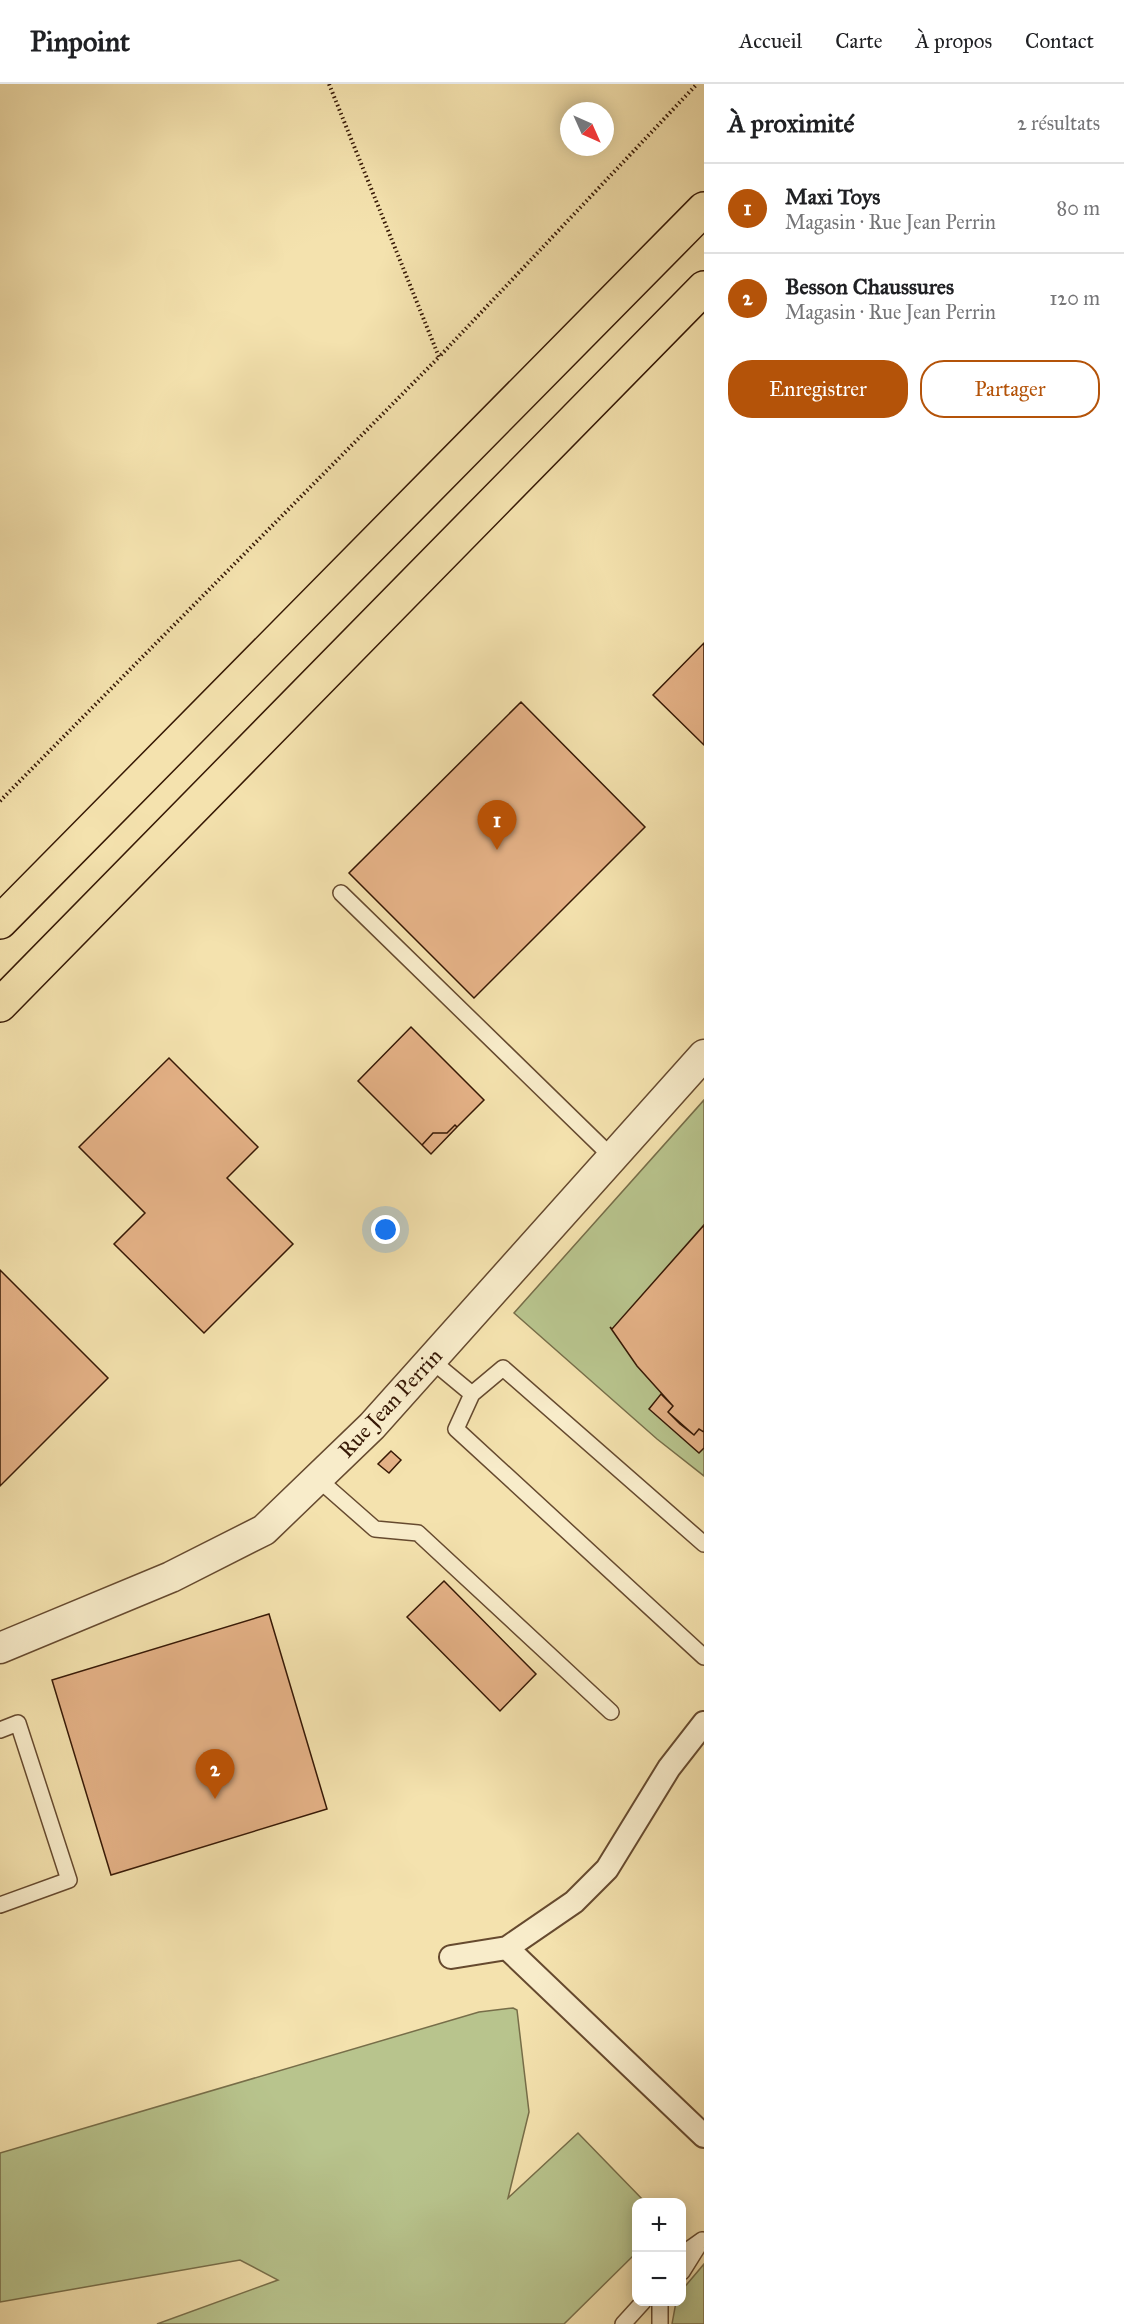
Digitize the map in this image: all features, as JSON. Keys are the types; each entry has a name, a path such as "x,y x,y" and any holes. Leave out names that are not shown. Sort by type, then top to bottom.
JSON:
{"main road":[{"path":"0,922 704,209"},
{"path":"0,1005 704,288"}],"street":[{"name":"Rue Jean Perrin","path":"0,1648 171,1577 264,1530 372,1426 704,1055"},
{"path":"451,1957 507,1948 574,1902 607,1869 669,1768 704,1723"},
{"path":"507,1948 704,2136"}],"lane":[{"path":"341,892 612,1158"},
{"path":"431,1360 472,1394"},
{"path":"704,1544 503,1368 472,1394 456,1429 704,1658"},
{"path":"317,1478 375,1529 417,1533 610,1712"},
{"path":"0,1730 18,1724 69,1880 0,1905"},
{"path":"686,2253 703,2239"},
{"path":"686,2264 703,2239"},
{"path":"623,2324 639,2306"},
{"path":"660,2306 660,2324"}],"path":[{"path":"329,84 439,357"},
{"path":"0,801 439,357 697,84"}],"green space":[{"path":"704,1100 704,1476 657,1439 514,1313"},
{"path":"513,2008 517,2010 529,2112 508,2198 578,2133 641,2198 632,2198 632,2257 564,2324 157,2324 278,2280 240,2260 0,2302 0,2153 479,2012"},
{"path":"704,2264 704,2324 672,2324 675,2306 686,2306 686,2285"}],"building":[{"path":"704,643 704,745 653,695"},
{"path":"521,702 645,827 474,998 349,873"},
{"path":"411,1027 484,1100 457,1127 455,1125 447,1133 433,1133 422,1145 358,1081"},
{"path":"169,1058 258,1147 227,1178 293,1244 204,1333 114,1244 145,1213 79,1147"},
{"path":"455,1125 457,1127 431,1154 422,1145 433,1133 447,1133"},
{"path":"704,1225 704,1432 699,1429 694,1435 668,1412 673,1406 637,1366 610,1327 612,1329"},
{"path":"0,1270 108,1378 0,1486"},
{"path":"661,1394 673,1406 668,1412 680,1424 694,1435 699,1429 704,1432 704,1448 699,1453 649,1409"},
{"path":"391,1451 401,1460 389,1473 378,1464"},
{"path":"444,1581 536,1674 500,1711 407,1617"},
{"path":"269,1614 327,1809 111,1875 52,1680"}],"place":[{"name":"Maxi Toys","path":"497,850"},
{"name":"Besson Chaussures","path":"215,1799"}]}
